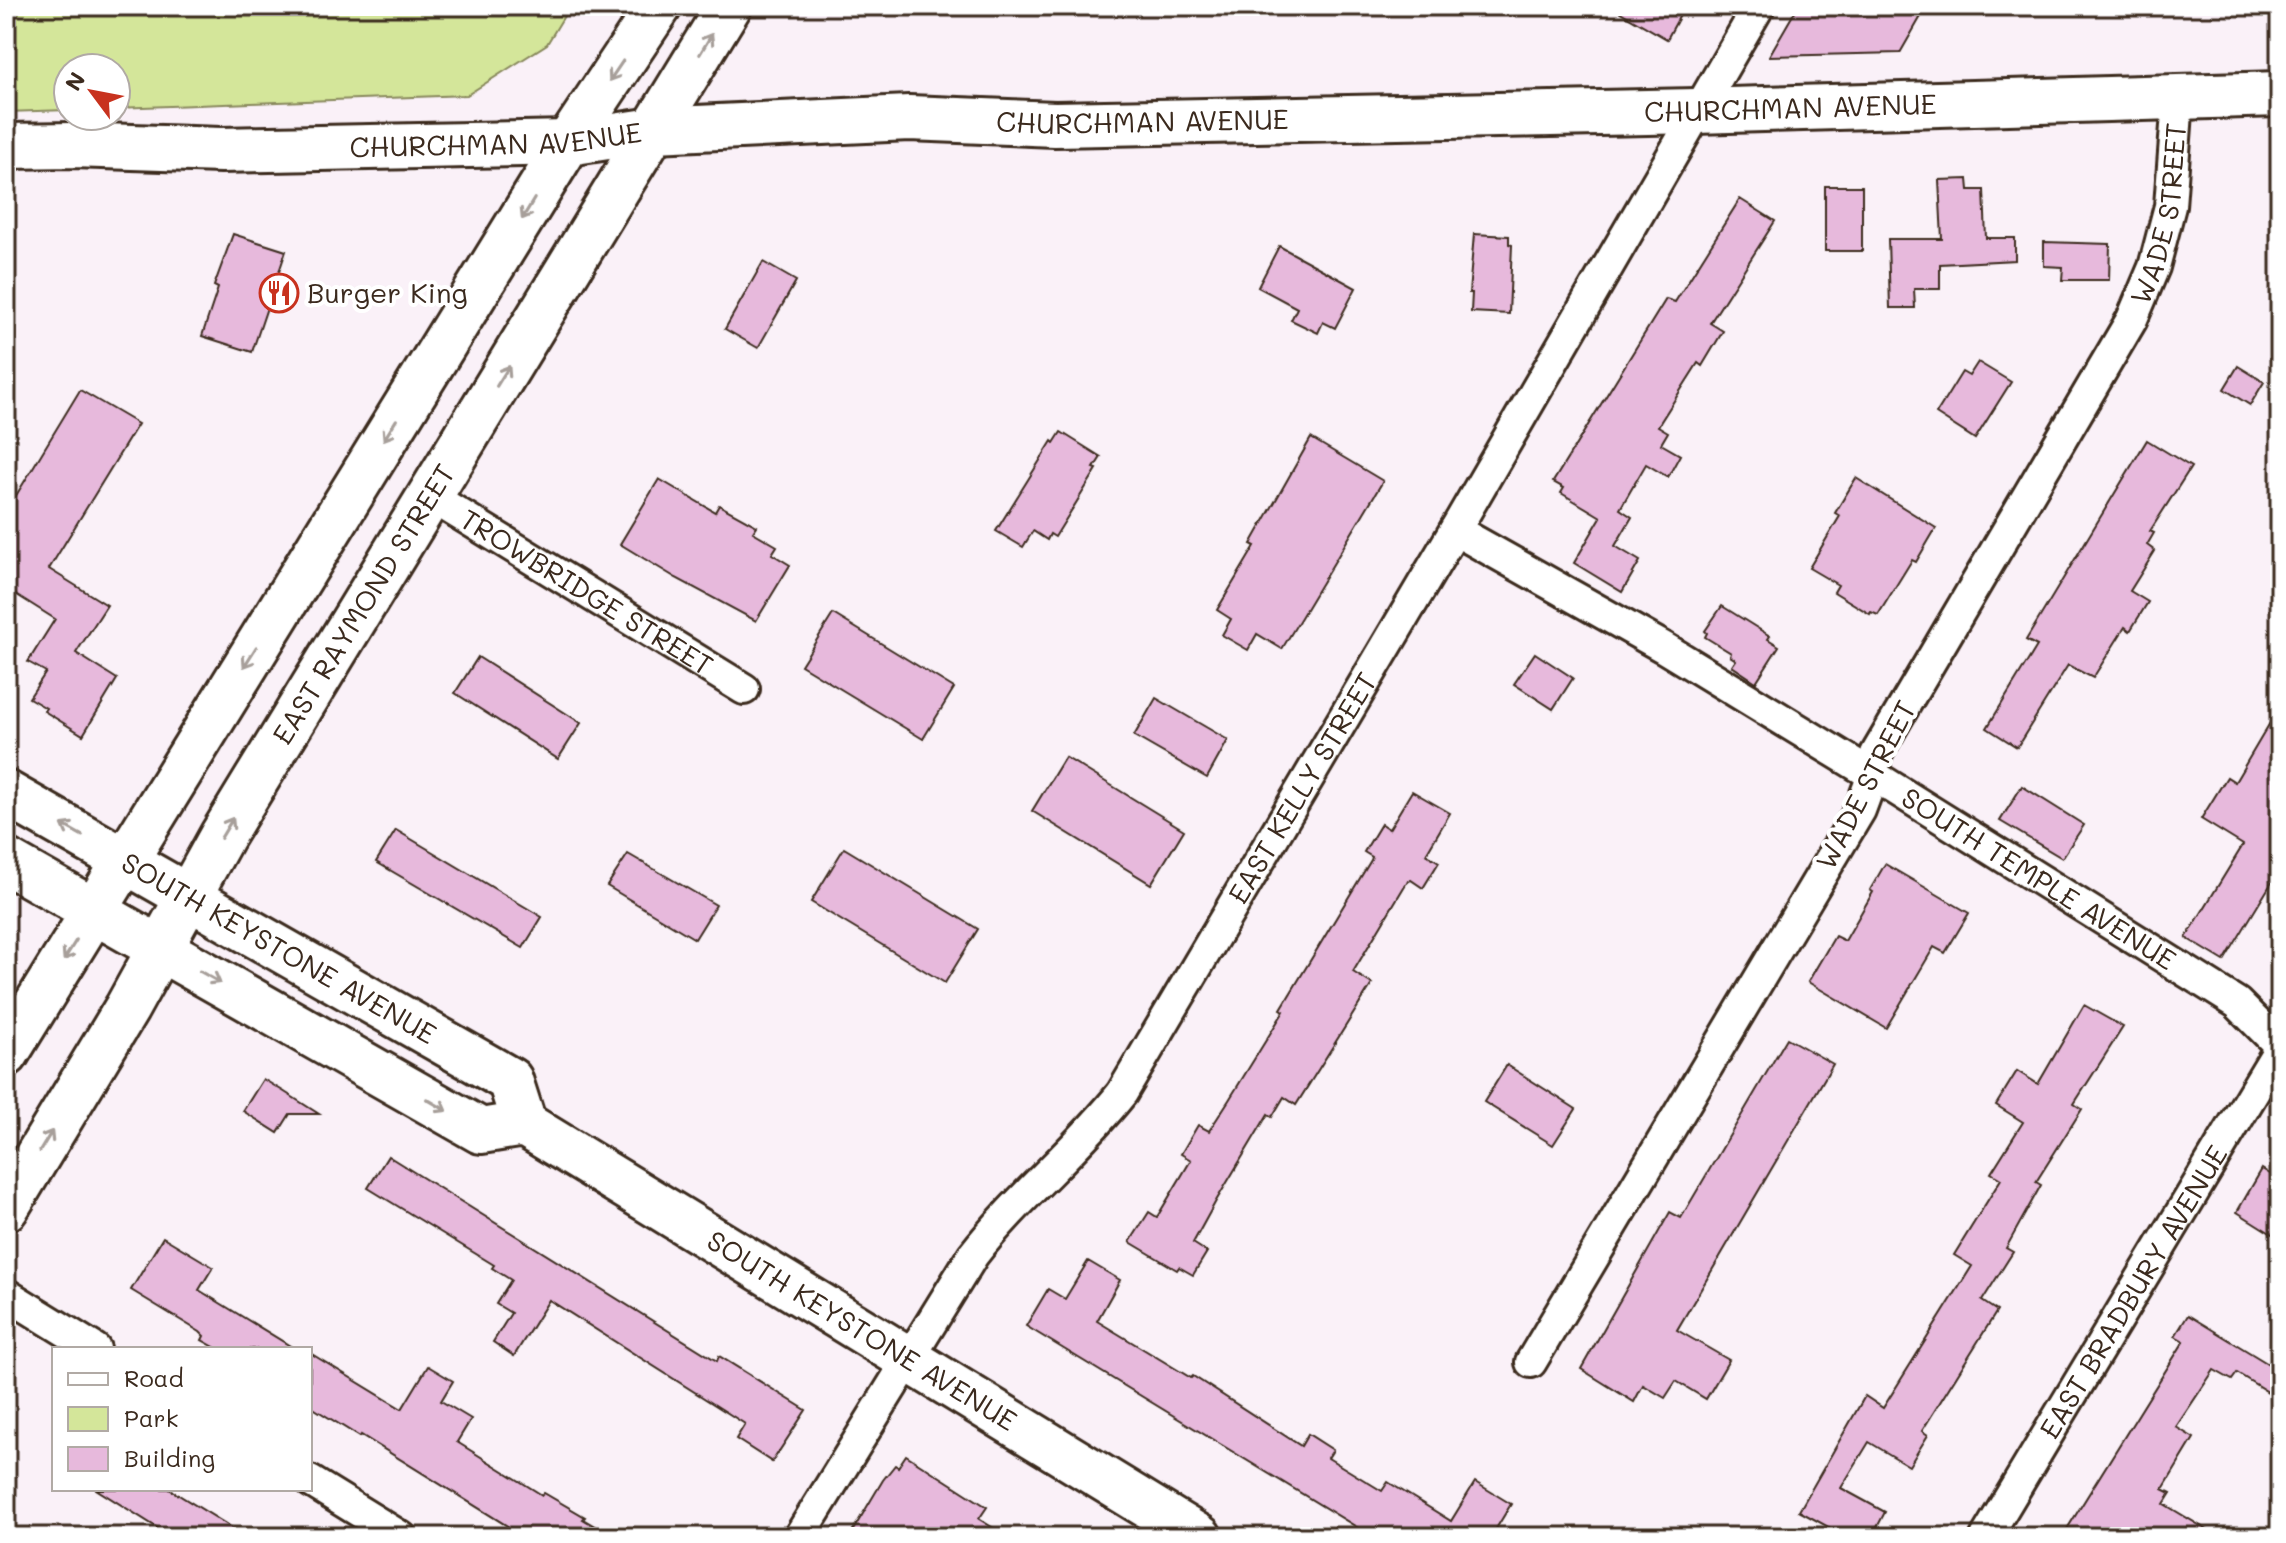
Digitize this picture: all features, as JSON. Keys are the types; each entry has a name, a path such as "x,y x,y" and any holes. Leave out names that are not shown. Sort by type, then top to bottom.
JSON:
{"main road":[{"path":"6,1054 568,143 659,6"},
{"name":"EAST RAYMOND STREET","path":"6,1208 160,948 222,836 729,6"},
{"name":"CHURCHMAN AVENUE","path":"6,146 221,150 568,143 654,130 909,118 1055,124 1696,111 2280,94"},
{"name":"SOUTH KEYSTONE AVENUE","path":"6,793 510,1080 524,1124"},
{"name":"SOUTH KEYSTONE AVENUE","path":"6,861 481,1131 524,1124 1199,1537"}],"street":[{"name":"EAST KELLY STREET","path":"799,1537 960,1274 989,1234 1066,1158 1122,1093 1455,530 1759,6"},
{"name":"WADE STREET","path":"1531,1362 1860,810 1873,775 1876,754 2132,319 2154,267 2170,206 2178,99"},
{"name":"TROWBRIDGE STREET","path":"430,496 744,689"},
{"name":"SOUTH TEMPLE AVENUE","path":"1455,530 1663,647 2237,1003 2280,1047"},
{"name":"EAST BRADBURY AVENUE","path":"1986,1537 2280,1047"},
{"path":"6,1294 92,1347"},
{"path":"312,1482 401,1537"}],"green space":[{"path":"6,6 570,6 547,44 467,95 132,107 132,52 52,52 52,111 6,112"}],"building":[{"path":"1610,6 1685,6 1667,39"},
{"path":"1798,6 1927,6 1900,53 1769,56"},
{"path":"1968,179 1969,190 1984,190 1986,238 2015,238 2015,260 1940,264 1940,289 1914,289 1915,308 1890,308 1888,239 1942,239 1939,180"},
{"path":"1825,186 1862,186 1862,251 1825,251"},
{"path":"1740,199 1775,221 1710,323 1723,331 1702,366 1698,363 1658,426 1668,432 1661,444 1680,455 1668,477 1646,464 1620,509 1632,517 1615,546 1640,561 1622,592 1574,563 1601,517 1561,493 1564,488 1553,482 1666,299 1675,302"},
{"path":"233,234 286,251 252,352 202,336 218,288 214,286"},
{"path":"1474,234 1509,236 1509,244 1512,245 1509,314 1471,312 1472,293 1469,293"},
{"path":"2044,242 2110,244 2109,280 2062,280 2063,267 2044,266"},
{"path":"1279,246 1356,288 1335,328 1323,322 1318,333 1291,320 1297,308 1258,287"},
{"path":"763,262 796,281 758,348 725,329"},
{"path":"1978,362 2011,382 1975,439 1936,414 1962,372 1969,376"},
{"path":"2238,366 2264,382 2250,405 2224,389"},
{"path":"80,390 138,424 49,569 107,605 76,653 117,679 83,735 29,698 46,672 28,662 55,619 6,588 6,512"},
{"path":"1061,432 1101,457 1094,468 1097,469 1055,537 1050,534 1047,540 1033,531 1023,547 996,531 1052,441 1054,443"},
{"path":"1311,438 1383,481 1282,649 1257,634 1248,650 1222,635 1231,619 1217,610 1255,546 1251,544"},
{"path":"2147,440 2191,467 2150,531 2154,533 2147,545 2155,551 2130,591 2148,602 2130,631 2125,627 2093,678 2068,665 2017,747 1987,728 2037,646 2026,640"},
{"path":"1856,478 1936,528 1878,615 1870,614 1834,592 1838,585 1809,568 1840,516 1835,513"},
{"path":"659,479 715,512 719,505 757,526 753,532 777,546 772,554 790,565 756,621 620,544"},
{"path":"1722,606 1770,636 1768,639 1779,646 1756,682 1732,666 1736,660 1730,656 1731,653 1705,637 1705,631"},
{"path":"833,614 954,688 923,739 801,665"},
{"path":"1535,653 1573,678 1553,709 1514,684"},
{"path":"478,657 581,723 558,759 455,693"},
{"path":"1156,698 1228,740 1207,778 1134,736"},
{"path":"2280,706 2280,869 2224,961 2186,938 2243,845 2201,819 2227,777 2235,782"},
{"path":"1065,757 1184,830 1151,884 1032,811"},
{"path":"2022,786 2084,825 2062,858 2000,821"},
{"path":"1412,791 1450,813 1426,854 1439,862 1423,888 1411,880 1407,882 1353,972 1372,984 1296,1105 1284,1097 1272,1117 1268,1114 1216,1201 1193,1243 1207,1252 1193,1275 1179,1267 1177,1270 1130,1242 1149,1212 1157,1217 1191,1160 1181,1154 1198,1125 1209,1131 1229,1100 1371,860 1372,857 1364,852 1381,824 1389,829"},
{"path":"396,830 542,917 523,948 376,862"},
{"path":"844,848 978,929 945,983 811,902"},
{"path":"628,854 716,905 695,939 607,886"},
{"path":"1885,864 1969,913 1945,953 1934,947 1886,1028 1808,982 1835,936 1845,941"},
{"path":"2084,1005 2123,1027 2074,1104 2082,1109 2036,1182 2041,1185 2006,1248 2013,1252 1982,1301 1997,1311 1922,1431 1928,1435 1909,1466 1869,1442 1841,1488 1885,1512 1872,1537 1847,1537 1799,1511 1865,1396 1883,1408 1972,1266 1954,1255 2001,1179 1991,1173 2023,1122 1996,1105 2017,1071 2038,1084"},
{"path":"1787,1038 1833,1064 1677,1330 1729,1360 1706,1399 1676,1381 1665,1398 1643,1385 1634,1402 1581,1369 1670,1212 1681,1218"},
{"path":"1507,1065 1576,1109 1553,1145 1484,1102"},
{"path":"263,1079 319,1114 290,1114 278,1133 243,1111"},
{"path":"388,1156 717,1361 719,1356 806,1410 772,1462 736,1439 745,1424 549,1300 514,1356 493,1342 511,1313 496,1304 511,1280 492,1268 494,1265 368,1188"},
{"path":"2262,1169 2280,1180 2280,1239 2237,1212"},
{"path":"163,1237 213,1267 199,1290 292,1347 214,1347 202,1340 204,1336 200,1332 131,1290"},
{"path":"1088,1261 1120,1280 1097,1321 1191,1378 1193,1376 1301,1446 1308,1434 1333,1450 1328,1458 1382,1491 1388,1482 1451,1521 1475,1482 1511,1504 1491,1537 1373,1537 1026,1326 1048,1289 1065,1299"},
{"path":"2188,1315 2280,1371 2268,1392 2237,1373 2232,1380 2214,1370 2176,1427 2194,1438 2163,1489 2171,1493 2164,1504 2219,1537 2062,1537 2184,1341 2175,1336"},
{"path":"312,1354 402,1409 428,1366 453,1381 441,1401 471,1419 457,1442 542,1495 544,1493 585,1517 583,1519 613,1537 525,1537 312,1407"},
{"path":"906,1455 987,1507 979,1519 1008,1537 849,1537 883,1480"},
{"path":"99,1491 172,1491 247,1537 172,1537"}],"place":[{"name":"Burger King","path":"279,293"}]}
